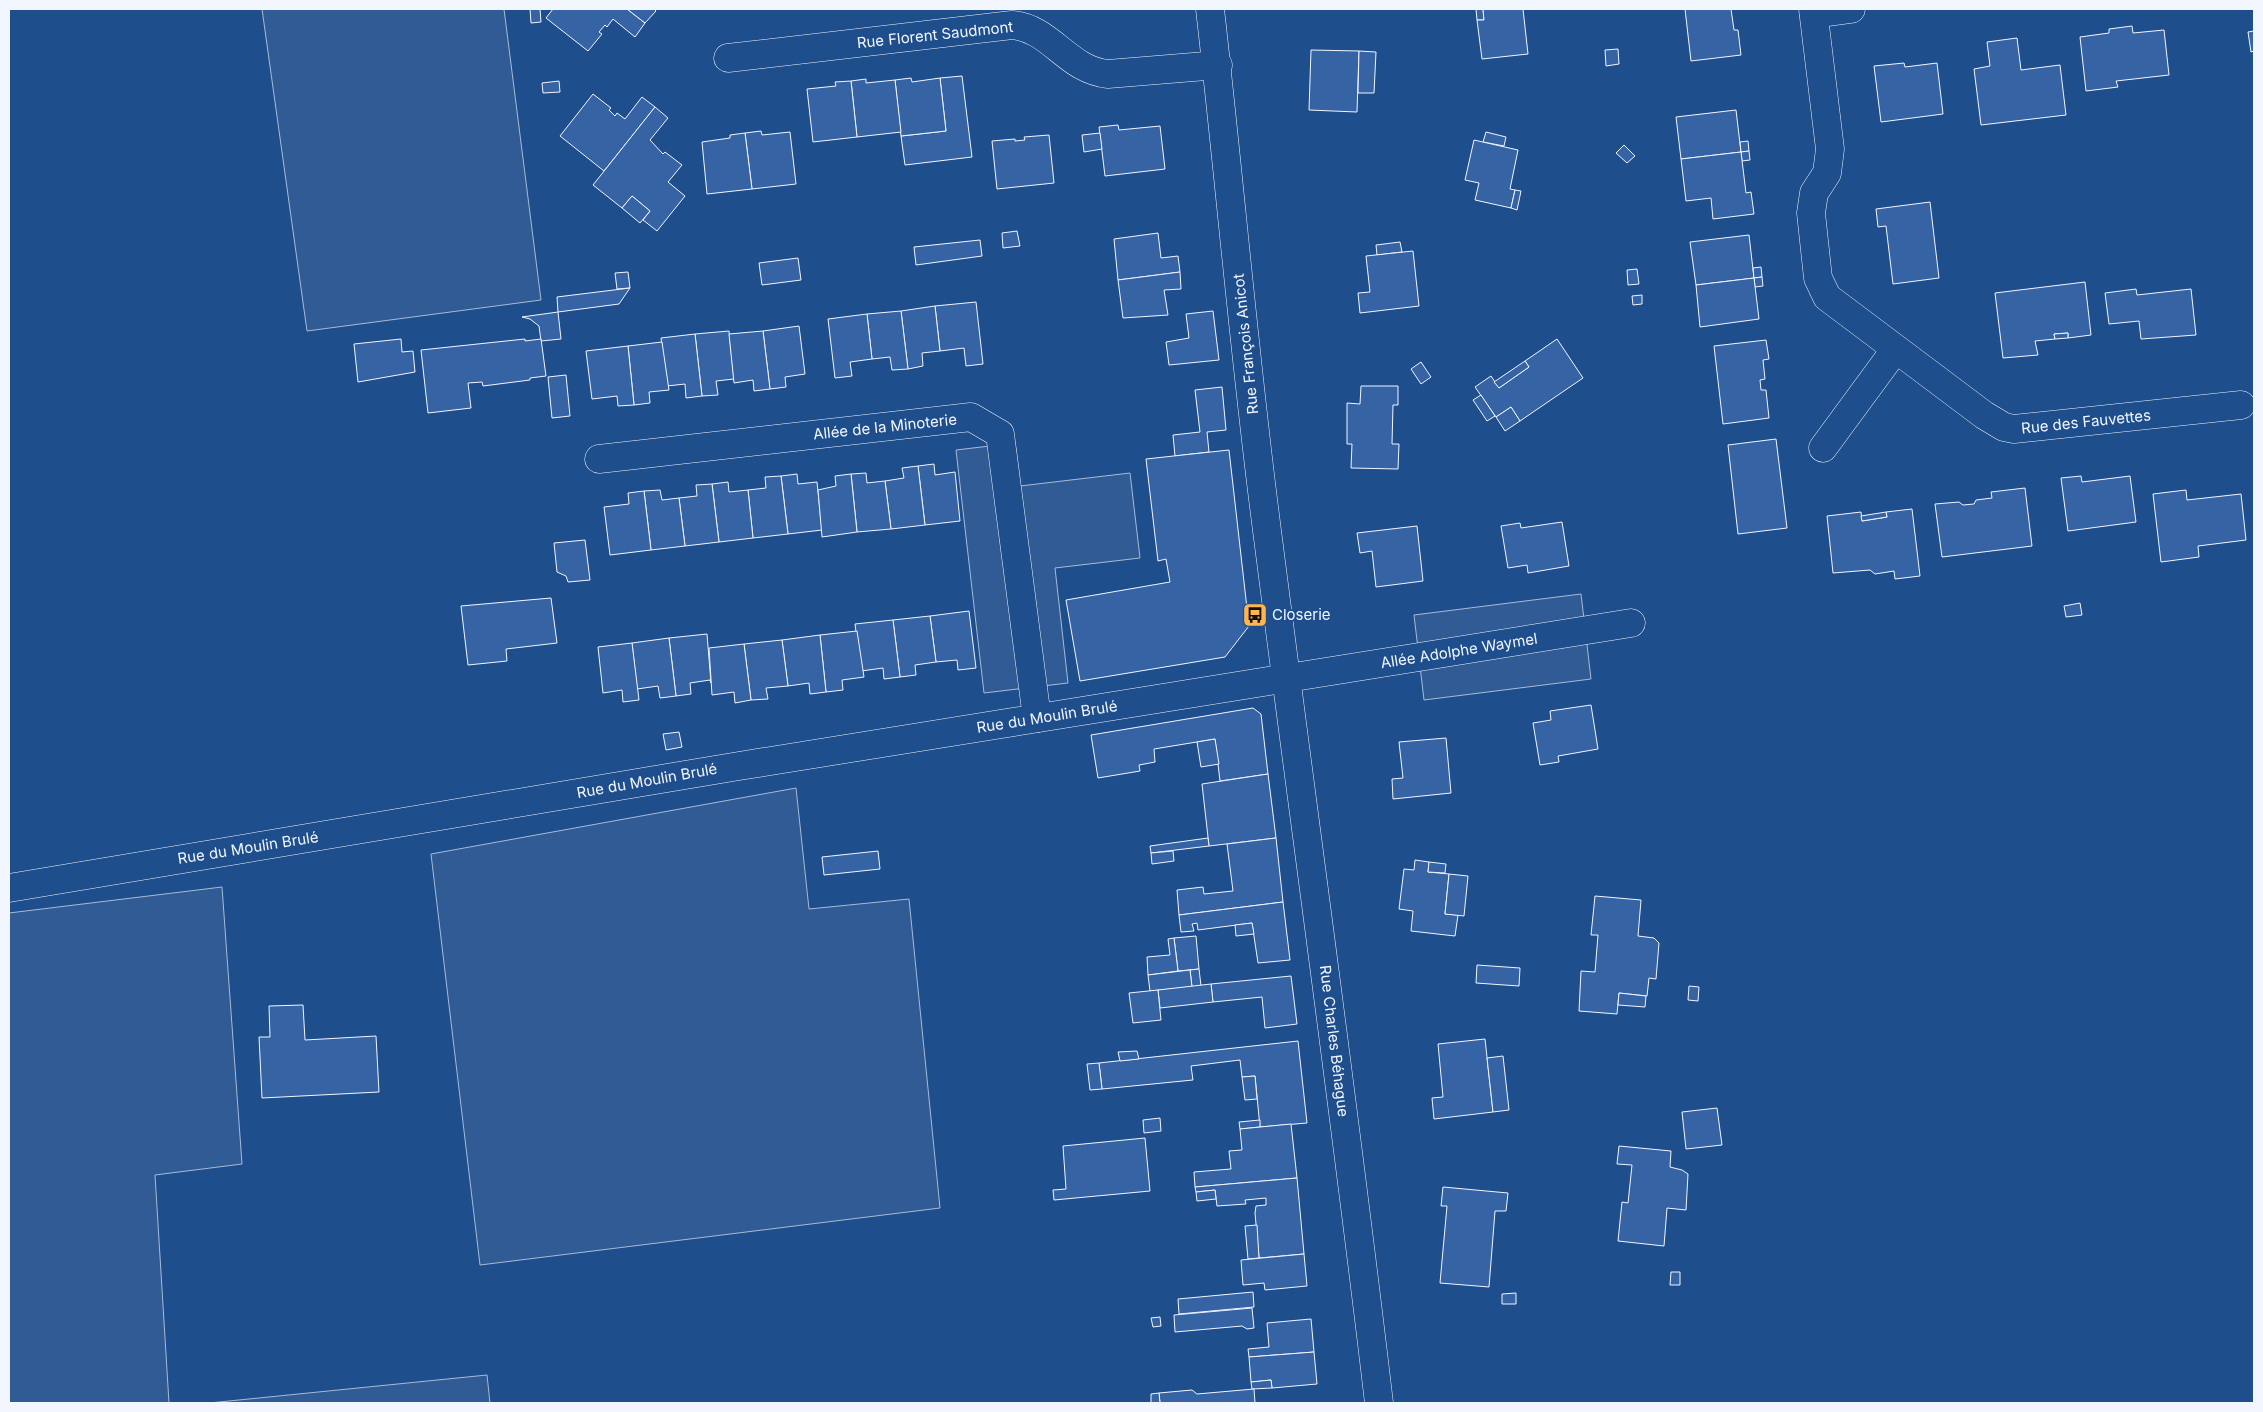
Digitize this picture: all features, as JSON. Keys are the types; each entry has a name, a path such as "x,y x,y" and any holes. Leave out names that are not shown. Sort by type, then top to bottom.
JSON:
{"street":[{"name":"Rue François Anicot","path":"1210,9 1218,65 1243,326 1287,679"},
{"path":"1814,11 1850,9"},
{"name":"Rue des Fauvettes","path":"1814,11 1830,148 1826,173 1814,193 1811,213 1818,278 1827,297 1895,350 1984,415 2004,427 2014,429 2242,405"},
{"name":"Rue Florent Saudmont","path":"728,58 1012,25 1023,26 1042,35 1073,61 1099,73 1108,74 1218,65"},
{"path":"1823,448 1895,350"},
{"name":"Allée de la Minoterie","path":"599,459 971,417 1000,434 1037,718"},
{"name":"Allée Adolphe Waymel","path":"1287,679 1631,623"},
{"name":"Rue du Moulin Brulé","path":"9,888 739,766 1287,679"},
{"name":"Rue Charles Béhague","path":"1287,679 1379,1403"}],"shaded area":[{"path":"262,9 504,9 541,300 307,331"},
{"path":"1015,443 1020,486 1130,473 1140,558 1055,568 1068,683 984,693 956,450"},
{"path":"1581,594 1591,679 1424,700 1414,615"},
{"path":"796,788 809,909 909,899 940,1208 480,1265 431,854"},
{"path":"222,887 242,1164 155,1175 169,1403 9,1403 9,913"},
{"path":"487,1375 490,1403 209,1403"}],"building":[{"path":"530,9 540,9 541,22 531,23"},
{"path":"553,9 627,9 645,23 635,37 613,19 607,27 605,25 599,32 602,34 588,51 546,18"},
{"path":"627,9 654,9 656,11 645,23"},
{"path":"1476,9 1483,9 1484,20 1477,20"},
{"path":"1483,9 1523,9 1528,54 1482,59 1477,20 1484,20"},
{"path":"1685,9 1731,9 1734,30 1738,30 1741,55 1691,61"},
{"path":"2132,26 2133,33 2164,30 2169,75 2116,81 2118,87 2086,91 2080,37 2109,33 2109,29"},
{"path":"2254,31 2254,51 2251,52 2248,32"},
{"path":"2017,38 2021,70 2060,65 2066,115 1981,125 1974,69 1990,66 1987,42"},
{"path":"1618,49 1619,64 1606,66 1605,50"},
{"path":"1311,50 1359,51 1357,112 1309,110"},
{"path":"1359,51 1376,52 1374,93 1358,93"},
{"path":"1904,63 1905,67 1937,63 1943,114 1881,122 1874,66"},
{"path":"962,76 972,157 905,165 901,136 946,131 940,78"},
{"path":"911,78 912,82 940,78 946,131 901,136 895,80"},
{"path":"866,79 866,83 895,80 901,132 857,137 851,81"},
{"path":"559,81 560,92 543,93 542,83"},
{"path":"851,81 857,137 813,142 807,89 836,86 835,82"},
{"path":"593,94 611,108 609,110 615,116 617,113 625,119 642,97 655,107 604,171 560,136"},
{"path":"655,107 668,118 650,140 663,154 665,152 682,165 668,182 685,196 657,231 643,220 650,211 632,196 622,208 593,185"},
{"path":"1736,110 1741,152 1681,159 1676,117"},
{"path":"1118,125 1119,130 1160,126 1165,169 1105,176 1099,127"},
{"path":"761,131 762,135 790,132 796,184 752,189 745,133"},
{"path":"1486,132 1506,137 1504,146 1483,142"},
{"path":"745,133 752,189 707,194 702,142 730,138 730,135"},
{"path":"1100,133 1102,149 1084,152 1082,135"},
{"path":"1049,135 1054,183 997,189 992,141 1025,140 1024,137"},
{"path":"1474,140 1518,150 1510,189 1515,190 1511,208 1475,200 1479,183 1465,180"},
{"path":"1748,141 1749,151 1741,152 1740,142"},
{"path":"1624,145 1635,156 1627,163 1616,153"},
{"path":"1749,151 1750,160 1742,161 1741,152"},
{"path":"1741,152 1746,193 1751,192 1754,214 1713,219 1711,198 1686,201 1681,159"},
{"path":"1515,190 1521,191 1517,210 1511,208"},
{"path":"632,196 650,211 640,223 622,208"},
{"path":"1930,202 1939,278 1893,284 1886,226 1878,227 1876,209"},
{"path":"1017,231 1020,246 1003,248 1002,233"},
{"path":"1158,233 1161,258 1178,256 1180,272 1118,280 1114,239"},
{"path":"1749,235 1754,278 1696,285 1690,242"},
{"path":"980,240 982,256 916,265 914,247"},
{"path":"1400,242 1402,252 1377,255 1376,245"},
{"path":"1413,251 1419,306 1360,313 1358,293 1370,292 1366,256"},
{"path":"798,258 801,280 762,285 759,263"},
{"path":"1761,267 1762,277 1754,278 1753,268"},
{"path":"1637,269 1639,284 1628,285 1627,270"},
{"path":"628,272 630,288 617,289 615,273"},
{"path":"1180,272 1181,289 1164,290 1168,315 1123,318 1118,280"},
{"path":"1762,277 1763,286 1755,287 1754,278"},
{"path":"1754,278 1759,319 1700,327 1696,285"},
{"path":"2085,282 2091,335 2068,338 2068,333 2054,334 2055,339 2035,341 2038,355 2003,358 1995,293"},
{"path":"630,288 619,304 558,312 557,297"},
{"path":"2136,289 2137,295 2191,289 2196,335 2141,339 2139,321 2109,324 2105,293"},
{"path":"1642,295 1642,304 1633,305 1632,296"},
{"path":"976,302 983,364 966,366 964,348 940,351 935,306"},
{"path":"935,306 940,351 922,353 923,366 908,369 901,311"},
{"path":"901,311 908,369 892,370 890,357 872,359 867,314"},
{"path":"1213,311 1219,360 1169,365 1166,342 1189,338 1186,314"},
{"path":"558,312 561,339 541,341 539,326 530,319 522,317"},
{"path":"867,314 872,359 850,362 852,376 835,378 828,319"},
{"path":"799,326 805,374 785,377 786,387 770,389 763,331"},
{"path":"729,331 734,379 716,381 718,395 702,396 695,334"},
{"path":"763,331 770,389 754,391 753,380 734,383 729,334"},
{"path":"2068,333 2068,338 2055,339 2054,334"},
{"path":"695,334 702,396 686,398 685,384 667,386 661,338"},
{"path":"401,339 402,352 413,351 415,372 358,382 354,344"},
{"path":"525,339 525,341 541,339 546,376 483,386 482,382 468,383 471,408 428,413 421,350"},
{"path":"1557,339 1583,378 1520,421 1511,407 1496,417 1475,387 1491,376 1499,388 1529,367 1525,361"},
{"path":"1766,340 1769,359 1763,360 1765,379 1760,380 1761,390 1766,390 1769,418 1723,424 1714,346"},
{"path":"662,342 669,390 649,392 650,403 634,405 628,346"},
{"path":"628,346 634,405 618,406 617,396 592,399 586,351"},
{"path":"1525,361 1529,367 1499,388 1494,382"},
{"path":"1421,362 1431,377 1421,384 1411,369"},
{"path":"566,375 570,416 552,418 548,377"},
{"path":"1361,386 1398,386 1398,405 1393,405 1392,444 1399,444 1398,469 1351,468 1352,444 1347,444 1347,403 1360,404"},
{"path":"1222,387 1226,430 1207,432 1209,452 1175,456 1173,435 1200,432 1195,390"},
{"path":"1481,395 1495,416 1487,421 1473,400"},
{"path":"1511,407 1520,421 1505,431 1496,417"},
{"path":"1776,439 1787,528 1738,534 1728,445"},
{"path":"1229,450 1249,626 1225,657 1080,681 1066,600 1170,582 1166,559 1158,561 1146,459"},
{"path":"934,464 935,475 955,472 960,521 925,525 918,466"},
{"path":"918,466 925,525 891,529 885,481 904,478 902,468"},
{"path":"866,473 867,483 885,481 891,529 857,532 851,474"},
{"path":"797,474 798,484 817,482 822,530 788,534 781,476"},
{"path":"851,474 857,532 822,537 818,490 836,486 835,476"},
{"path":"781,476 788,534 753,538 748,490 766,488 765,477"},
{"path":"2081,476 2082,482 2130,476 2136,522 2068,531 2061,478"},
{"path":"728,482 729,492 748,490 753,538 719,542 712,484"},
{"path":"712,484 719,542 685,546 679,498 697,496 696,485"},
{"path":"2025,488 2032,546 1942,557 1935,504 1959,502 1963,505 1974,504 1976,500 1992,498 1991,492"},
{"path":"660,490 662,500 679,498 685,546 651,550 644,491"},
{"path":"2186,490 2187,500 2241,494 2246,540 2198,546 2199,557 2161,562 2153,494"},
{"path":"644,491 651,550 610,555 604,507 629,504 628,493"},
{"path":"1912,509 1920,576 1895,579 1894,571 1875,574 1870,570 1833,573 1827,516 1861,512 1862,521 1887,517 1886,512"},
{"path":"1886,512 1887,517 1862,521 1861,516"},
{"path":"1562,522 1569,566 1528,573 1527,565 1508,568 1501,526 1520,523 1521,528"},
{"path":"1417,526 1423,581 1376,587 1372,551 1360,553 1357,533"},
{"path":"585,540 590,580 568,582 566,576 557,572 554,543"},
{"path":"551,598 557,643 506,649 507,661 468,665 461,606"},
{"path":"2080,603 2082,615 2066,617 2064,606"},
{"path":"969,611 976,668 958,670 957,660 936,662 930,616"},
{"path":"930,616 936,662 915,665 916,675 900,677 893,620"},
{"path":"893,620 900,677 884,679 883,668 861,671 855,624"},
{"path":"857,631 864,677 842,680 843,690 826,692 820,635"},
{"path":"707,634 711,683 710,680 690,683 691,694 676,696 669,638"},
{"path":"820,635 826,692 810,694 809,683 788,686 782,640"},
{"path":"669,638 676,696 660,698 658,686 637,689 632,643"},
{"path":"782,640 788,686 766,688 768,699 751,700 744,644"},
{"path":"632,643 639,700 623,702 622,690 603,693 598,647"},
{"path":"744,644 751,700 735,703 734,692 712,695 709,648"},
{"path":"1591,705 1598,749 1558,756 1559,762 1540,765 1533,723 1551,720 1550,711"},
{"path":"1253,708 1261,714 1268,774 1220,781 1215,739 1154,749 1155,762 1139,765 1140,771 1098,778 1091,735"},
{"path":"679,732 682,747 666,750 663,734"},
{"path":"1446,738 1451,793 1393,799 1392,779 1403,778 1399,742"},
{"path":"1215,739 1219,764 1201,767 1197,742"},
{"path":"1268,774 1276,838 1209,846 1202,784"},
{"path":"1208,838 1209,846 1151,853 1150,846"},
{"path":"1276,838 1283,902 1179,915 1177,890 1203,887 1204,894 1233,891 1227,844"},
{"path":"878,851 880,869 824,875 822,857"},
{"path":"1173,851 1174,861 1152,864 1151,853"},
{"path":"1415,860 1429,862 1428,872 1449,874 1445,914 1458,915 1455,936 1411,931 1413,911 1399,909 1404,869 1414,870"},
{"path":"1429,862 1446,864 1445,873 1428,872"},
{"path":"1449,874 1468,876 1464,916 1445,914"},
{"path":"1595,896 1641,900 1638,936 1654,938 1659,943 1656,979 1649,978 1647,996 1619,993 1617,1014 1579,1011 1581,971 1595,972 1598,935 1591,935"},
{"path":"1283,902 1290,960 1258,963 1252,923 1198,930 1197,923 1192,924 1194,931 1181,932 1179,915"},
{"path":"1252,923 1254,934 1236,936 1235,925"},
{"path":"1196,936 1199,969 1178,971 1174,938"},
{"path":"1174,938 1178,971 1148,975 1147,957 1170,955 1168,939"},
{"path":"1477,965 1520,968 1519,986 1476,983"},
{"path":"1199,969 1201,986 1192,987 1190,970"},
{"path":"1190,970 1192,987 1150,991 1148,975"},
{"path":"1291,976 1297,1024 1265,1028 1262,997 1213,1002 1211,984"},
{"path":"1211,984 1213,1002 1160,1008 1158,990"},
{"path":"1689,986 1699,987 1698,1001 1688,1000"},
{"path":"1158,990 1161,1020 1133,1023 1129,993"},
{"path":"1619,993 1646,996 1645,1007 1618,1005"},
{"path":"303,1005 305,1040 376,1036 379,1092 262,1098 259,1037 270,1037 269,1006"},
{"path":"1485,1039 1493,1112 1434,1119 1432,1098 1443,1097 1438,1044"},
{"path":"1298,1041 1307,1123 1260,1127 1255,1076 1242,1077 1240,1060 1191,1066 1193,1080 1102,1089 1099,1063"},
{"path":"1137,1051 1139,1059 1120,1061 1118,1052"},
{"path":"1503,1056 1509,1110 1493,1112 1487,1058"},
{"path":"1099,1063 1102,1089 1090,1090 1087,1064"},
{"path":"1255,1076 1257,1099 1245,1100 1242,1077"},
{"path":"1717,1108 1722,1145 1686,1149 1682,1112"},
{"path":"1160,1118 1161,1131 1144,1133 1143,1120"},
{"path":"1260,1120 1260,1127 1240,1129 1239,1122"},
{"path":"1291,1124 1297,1178 1195,1187 1194,1172 1231,1169 1229,1151 1242,1150 1240,1129"},
{"path":"1145,1138 1150,1191 1054,1200 1053,1190 1066,1189 1063,1146"},
{"path":"1619,1146 1671,1151 1670,1167 1682,1170 1688,1174 1686,1210 1667,1208 1664,1246 1618,1241 1622,1202 1628,1203 1632,1165 1617,1164"},
{"path":"1297,1178 1304,1254 1259,1258 1255,1213 1256,1206 1266,1205 1266,1198 1245,1200 1246,1204 1217,1206 1215,1190 1196,1192 1195,1187"},
{"path":"1443,1187 1508,1193 1506,1211 1495,1211 1489,1287 1440,1283 1447,1206 1441,1206"},
{"path":"1215,1190 1216,1199 1197,1201 1196,1192"},
{"path":"1257,1225 1259,1258 1248,1259 1245,1226"},
{"path":"1304,1254 1307,1286 1265,1290 1264,1283 1243,1285 1241,1260"},
{"path":"1671,1272 1680,1272 1680,1285 1670,1285"},
{"path":"1253,1292 1254,1307 1179,1314 1178,1299"},
{"path":"1516,1293 1516,1304 1502,1304 1502,1294"},
{"path":"1252,1308 1254,1328 1247,1329 1242,1326 1175,1332 1174,1315"},
{"path":"1160,1317 1161,1326 1153,1327 1151,1318"},
{"path":"1311,1319 1314,1352 1249,1357 1248,1349 1269,1347 1267,1323"},
{"path":"1314,1352 1317,1384 1272,1388 1271,1380 1251,1382 1249,1357"},
{"path":"1271,1380 1272,1388 1252,1389 1251,1382"},
{"path":"1254,1389 1255,1403 1160,1403 1159,1393 1192,1390 1197,1394"},
{"path":"1159,1393 1160,1403 1151,1403 1151,1394"}],"place":[{"name":"Closerie","path":"1255,615"}]}
